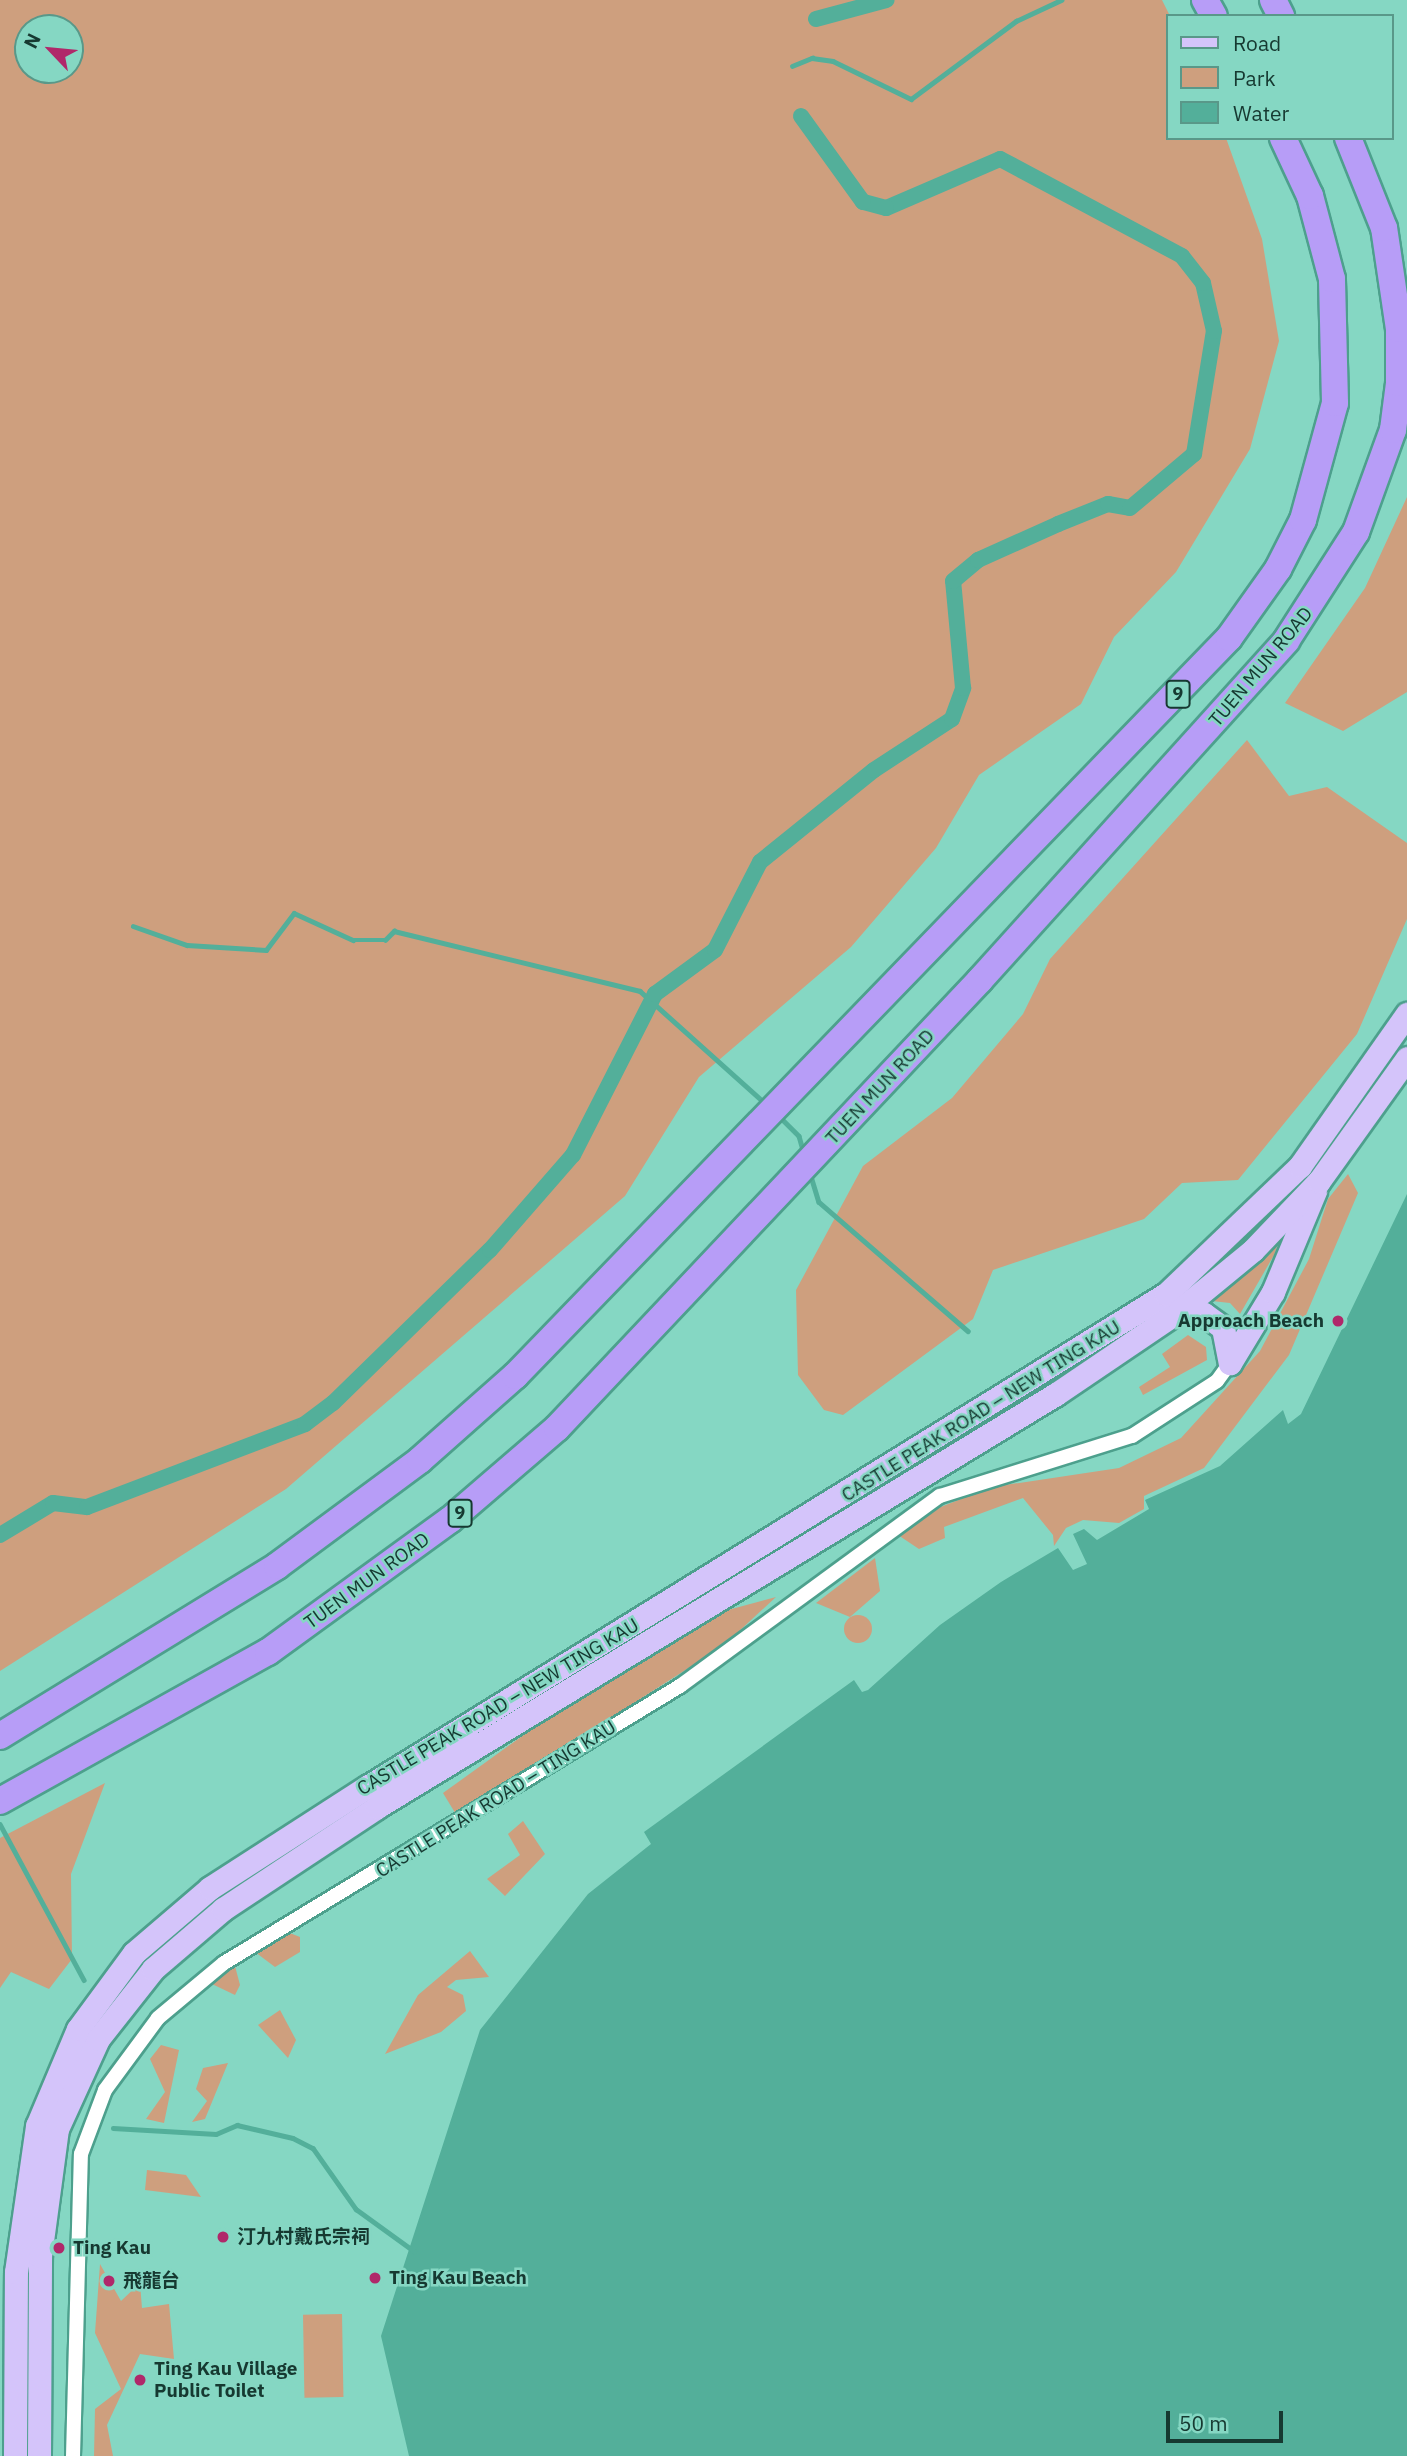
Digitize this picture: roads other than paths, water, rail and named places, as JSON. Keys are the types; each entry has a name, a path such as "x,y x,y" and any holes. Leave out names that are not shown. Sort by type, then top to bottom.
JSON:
{"highway":[{"name":"9","path":"0,1737 235,1595 420,1460 606,1287 1192,680 1248,612 1291,545 1328,442 1338,331 1324,242 1284,140"},
{"name":"TUEN MUN ROAD","path":"0,1801 268,1652 450,1520 567,1419 980,980 1286,641 1350,544 1378,480 1399,383 1399,329 1384,229 1349,140"}],"main road":[{"name":"CASTLE PEAK ROAD – NEW TING KAU","path":"15,2456 16,2272 37,2126 78,2029 134,1953 210,1888 367,1787 1132,1317 1238,1231 1300,1166 1407,1014"},
{"path":"1230,1363 1273,1292 1319,1181 1407,1058"},
{"name":"CASTLE PEAK ROAD – NEW TING KAU","path":"39,2456 40,2256 57,2129 98,2039 153,1969 223,1909 377,1807 1056,1394 1180,1311 1253,1250 1319,1181"},
{"path":"1180,1311 1204,1314 1223,1328 1230,1363"}],"street":[{"name":"CASTLE PEAK ROAD – TING KAU","path":"73,2456 76,2206 86,2134 105,2090 166,2011 224,1963 680,1686 940,1496 1132,1436 1208,1388 1230,1363"}],"water":[{"path":"1407,1194 1407,2456 409,2456 381,2336 480,2030 588,1894 651,1844 644,1832 854,1680 862,1692 868,1690 940,1625 1001,1582 1058,1548 1073,1570 1087,1564 1073,1534 1084,1529 1097,1540 1149,1509 1145,1500 1220,1466 1283,1410 1288,1424 1301,1414"}],"waterway":[{"path":"816,19 887,0"},
{"path":"792,66 812,58 833,61 911,99 1016,21 1061,0"},
{"path":"0,1535 53,1503 87,1507 305,1424 333,1403 490,1250 573,1155 655,994 715,950 760,862 874,770 952,719 963,688 953,581 978,560 1058,524 1108,504 1130,508 1194,454 1214,331 1203,283 1182,256 1000,159 886,208 863,202 801,116"},
{"path":"133,926 187,945 266,950 294,913 353,940 385,940 394,931 640,991 765,1103"},
{"path":"779,1116 799,1136 804,1154"},
{"path":"810,1173 819,1202 968,1331"},
{"path":"0,1824 84,1980"},
{"path":"113,2128 216,2134 237,2125 293,2138 313,2148 356,2209 414,2251"}],"place":[{"name":"Approach Beach","path":"1338,1321"},
{"name":"汀九村戴氏宗祠","path":"223,2237"},
{"name":"Ting Kau","path":"59,2248"},
{"name":"Ting Kau Beach","path":"375,2278"},
{"name":"飛龍台","path":"109,2281"},
{"name":"Ting Kau Village Public Toilet","path":"140,2380"}]}
